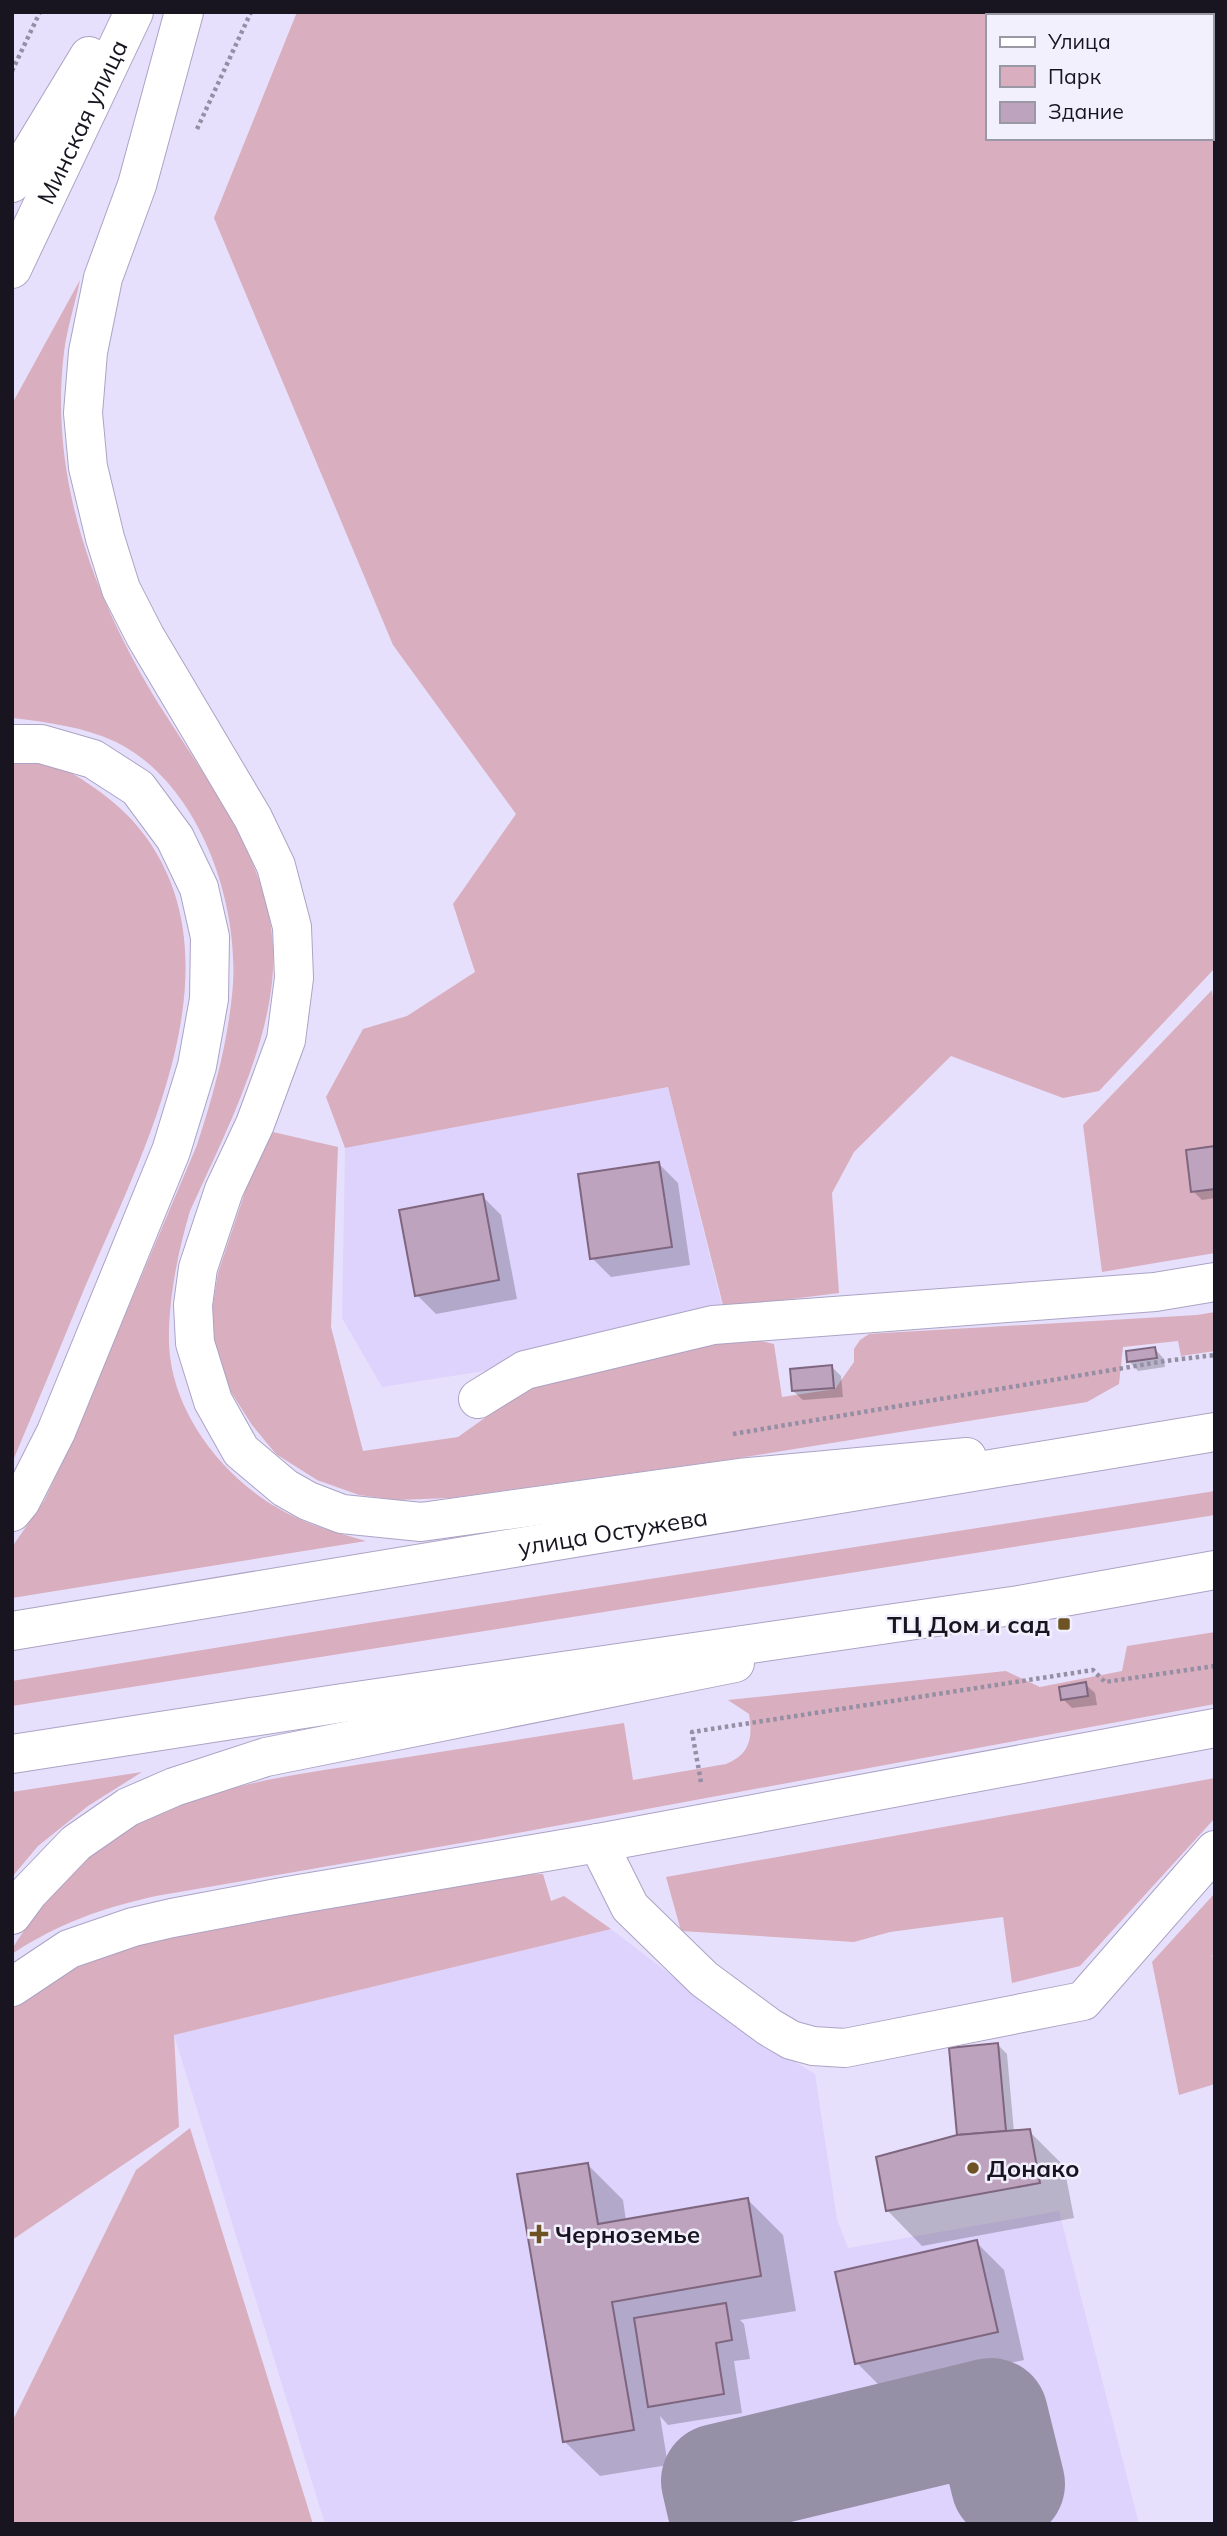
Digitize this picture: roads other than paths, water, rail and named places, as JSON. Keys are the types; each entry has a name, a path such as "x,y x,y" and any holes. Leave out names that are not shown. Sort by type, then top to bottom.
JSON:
{"street":[{"path":"12,183 116,12"},
{"name":"Минская улица","path":"12,269 134,12"},
{"path":"184,12 137,185 103,278 88,352 83,413 88,467 105,538 121,589 145,636 253,818 276,866 292,927 295,978 286,1040 255,1124 224,1190 198,1268 193,1305 195,1343 212,1401 241,1451 285,1488 308,1501 342,1514 421,1522 739,1478 1157,1440"},
{"path":"12,744 41,744 93,760 138,788 175,838 199,888 210,937 209,999 197,1066 171,1151 56,1432 21,1500 12,1512"},
{"path":"478,1399 525,1370 713,1325 1155,1292 1215,1282"},
{"name":"улица Остужева","path":"12,1631 1215,1430"},
{"path":"12,1915 29,1892 76,1843 128,1807 174,1787 266,1757 1019,1605 1215,1570"},
{"path":"12,1754 1019,1605 1215,1590"},
{"path":"12,1987 69,1949 133,1927 288,1896 597,1843 1215,1728"},
{"path":"597,1843 630,1907 704,1979 791,2040 813,2046 845,2048 1083,2001 1215,1850"}],"place":[{"name":"ТЦ Дом и сад","path":"1064,1624"},
{"name":"Донако","path":"973,2168"},
{"name":"Черноземье","path":"539,2234"}]}
